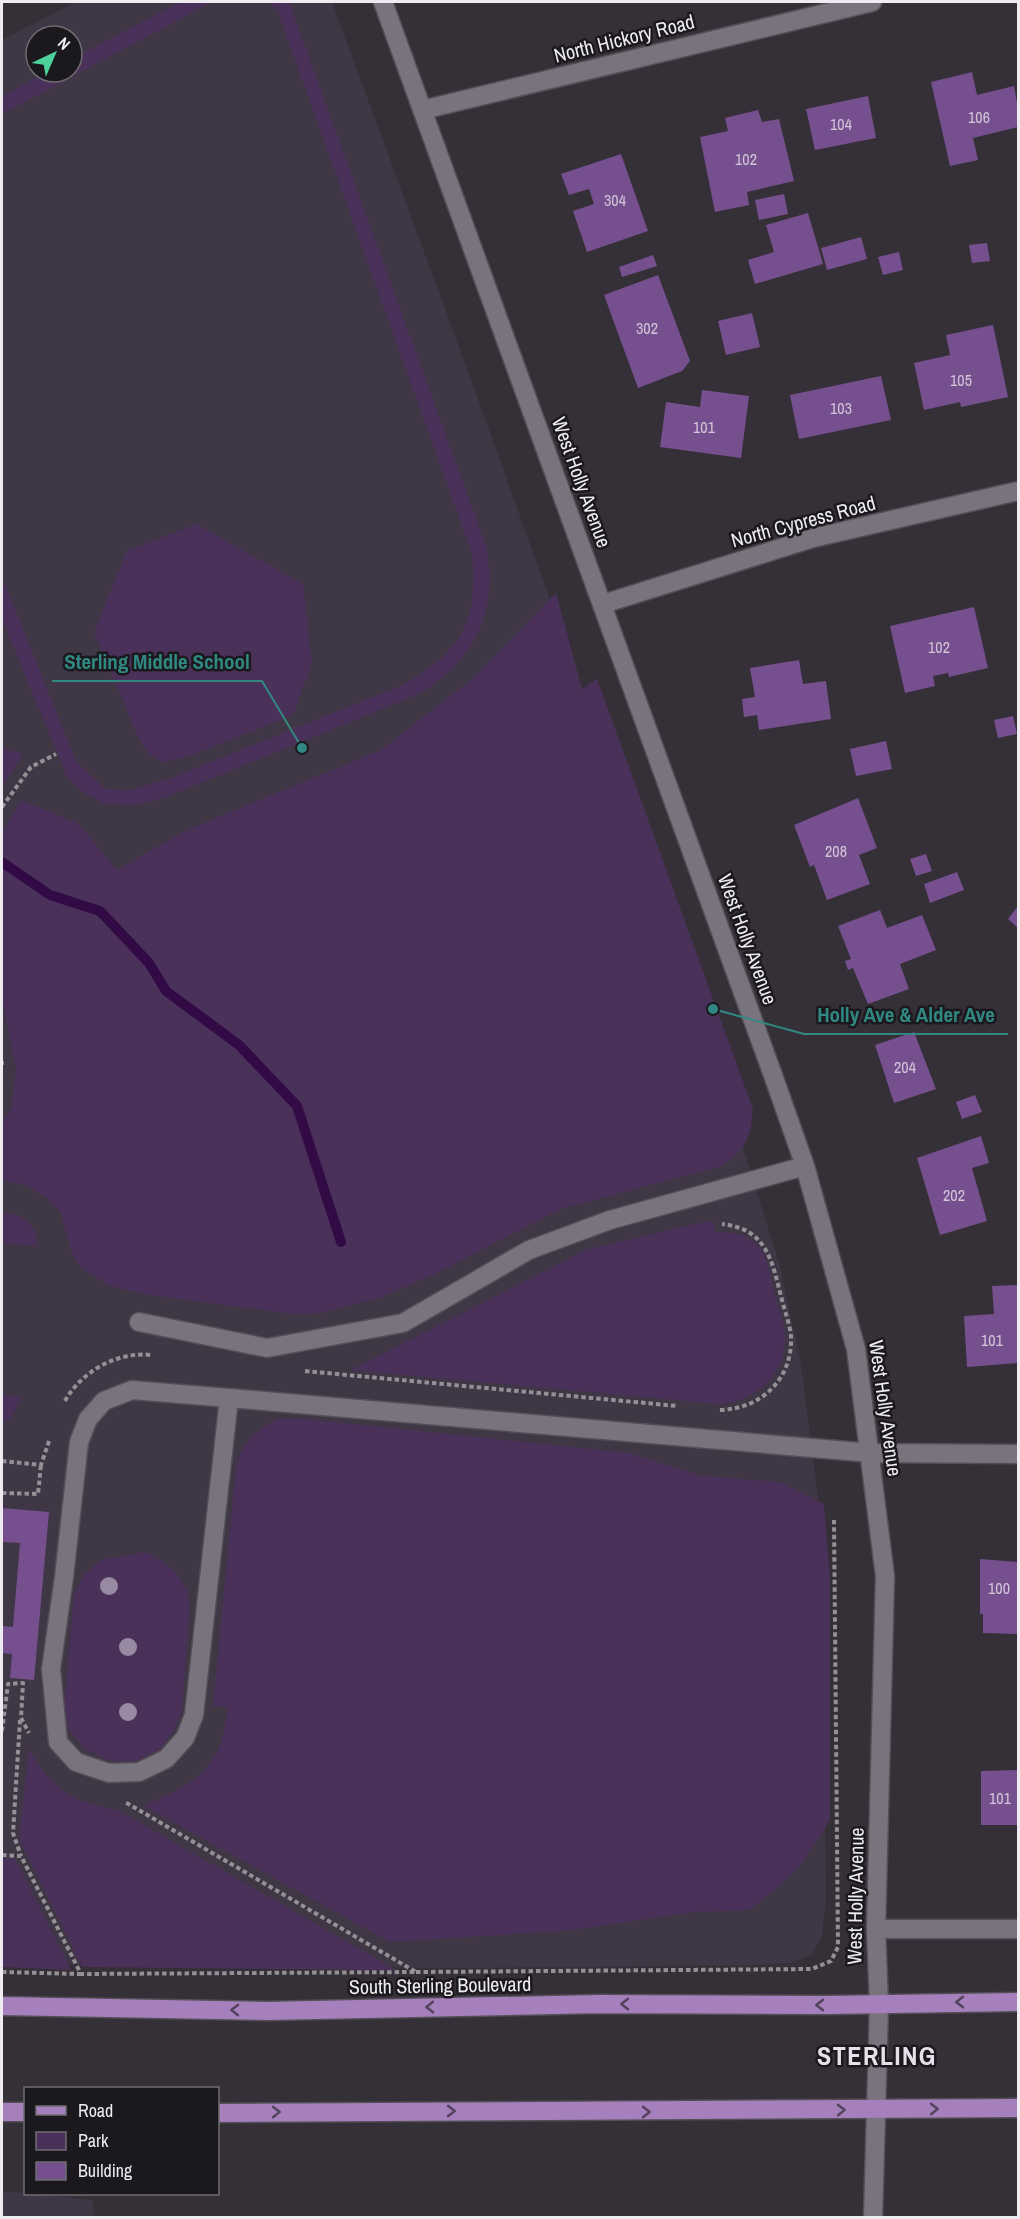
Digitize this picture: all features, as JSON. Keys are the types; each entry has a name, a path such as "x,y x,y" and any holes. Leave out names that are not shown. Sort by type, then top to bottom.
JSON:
{"main road":[{"name":"South Sterling Boulevard","path":"2,2006 267,2011 599,2004 1018,2002"},
{"path":"219,2113 1018,2108"},
{"path":"2,2112 24,2112"}],"street":[{"name":"West Holly Avenue","path":"382,2 603,604 805,1166 856,1349 885,1576 876,1929 879,2004 873,2217"},
{"name":"North Hickory Road","path":"422,110 872,2"},
{"name":"North Cypress Road","path":"603,604 813,538 1018,491"},
{"path":"139,1322 267,1348 403,1323 529,1250 610,1220 805,1166"},
{"path":"229,1398 194,1715 185,1738 166,1759 139,1772 109,1773 76,1762 58,1742 51,1668 79,1442 88,1419 104,1401 132,1390 229,1398 871,1453 1018,1454"},
{"path":"876,1929 1018,1929"}],"path":[{"path":"2,807 31,767 56,754"},
{"path":"709,1409 738,1410 771,1393 783,1376 789,1358 791,1335 770,1254 756,1238 739,1226 722,1224"},
{"path":"61,1407 73,1387 102,1364 143,1354 154,1355"},
{"path":"302,1370 686,1407"},
{"path":"2,1493 38,1494 41,1465 51,1436"},
{"path":"2,1461 41,1465"},
{"path":"2,1972 81,1974 812,1969 831,1961 838,1947 834,1520"},
{"path":"2,1731 8,1684 23,1683 14,1833 21,1856 81,1974"},
{"path":"21,1718 31,1738"},
{"path":"116,1801 127,1803 416,1972"},
{"path":"2,1855 21,1856"}],"shaded area":[{"path":"76,2 332,2 477,396 729,1101 779,1263 800,1359 822,1527 826,1901 822,1935 812,1955 791,1963 760,1965 446,1968 2,1962 2,40 24,29 24,84 84,84 84,24 33,24"},
{"path":"2,2191 24,2195 93,2200 94,2217 2,2217"}],"green space":[{"path":"180,2 212,2 84,70 84,53"},
{"path":"270,2 289,2 486,546 489,592 485,612 478,632 455,666 419,694 164,798 136,805 104,804 81,791 67,777 2,619 2,577 76,761 105,789 129,790 169,779 398,687 419,675 451,649 468,618 472,600 472,554 278,12"},
{"path":"24,84 58,84 2,114 2,96"},
{"path":"196,524 303,584 312,663 293,715 184,758 163,762 149,754 139,739 94,633 127,551"},
{"path":"556,593 582,689 597,679 753,1109 749,1135 742,1148 722,1166 560,1209 435,1274 379,1298 320,1313 294,1314 150,1295 110,1286 81,1268 71,1251 61,1213 47,1198 25,1185 2,1181 2,1125 12,1106 16,1067 2,999 2,832 21,800 79,824 117,870 187,830 381,750 471,680"},
{"path":"2,748 23,754 2,787"},
{"path":"2,1213 16,1215 28,1222 35,1232 36,1246 2,1243"},
{"path":"713,1220 715,1232 743,1236 761,1250 768,1267 784,1329 785,1341 779,1366 764,1385 743,1398 719,1404 351,1370 588,1249"},
{"path":"2,1395 22,1397 11,1418 2,1423"},
{"path":"277,1419 305,1419 629,1453 701,1476 780,1482 824,1504 830,1580 830,1820 798,1868 774,1891 749,1910 693,1912 573,1930 390,1942 144,1806 192,1781 213,1760 220,1745 227,1707 213,1706 236,1468 241,1451 250,1439"},
{"path":"144,1552 168,1565 174,1571 184,1584 190,1602 182,1710 173,1733 159,1750 137,1761 110,1761 84,1748 68,1728 64,1709 74,1594 84,1575 101,1560"},
{"path":"29,1749 46,1774 65,1792 88,1803 118,1810 396,1970 82,1967 19,1839"},
{"path":"2,1858 15,1859 71,1970 2,1967"}],"building":[{"path":"972,72 977,95 1014,86 1018,108 1018,127 973,138 978,160 950,166 931,82"},
{"path":"868,96 876,138 815,150 806,109"},
{"path":"758,110 762,122 779,119 794,181 747,192 749,205 715,212 700,137 728,131 725,118"},
{"path":"621,154 648,231 587,252 573,211 594,204 589,189 569,195 561,174"},
{"path":"784,194 788,214 759,220 755,200"},
{"path":"808,213 823,264 755,284 748,260 774,252 766,225"},
{"path":"861,237 867,259 827,270 821,248"},
{"path":"987,243 990,261 972,263 969,245"},
{"path":"899,252 903,270 883,275 878,257"},
{"path":"653,255 657,266 622,277 619,267"},
{"path":"658,275 690,361 682,371 638,388 604,295"},
{"path":"752,313 760,347 726,355 718,321"},
{"path":"993,325 1008,397 961,407 960,402 924,410 914,363 950,355 946,335"},
{"path":"881,376 891,420 799,439 790,395"},
{"path":"702,390 749,396 741,458 660,447 666,402 700,407"},
{"path":"974,607 988,668 949,677 948,673 933,676 935,686 905,693 890,626"},
{"path":"799,660 803,684 826,681 831,719 759,730 757,715 744,717 742,699 755,697 750,668"},
{"path":"1013,716 1017,734 998,738 994,720"},
{"path":"886,741 892,769 856,776 850,749"},
{"path":"858,798 877,848 859,855 870,884 827,900 814,865 810,867 794,825"},
{"path":"926,854 932,871 916,876 910,859"},
{"path":"957,872 964,890 930,903 924,884"},
{"path":"1018,906 1018,928 1008,919"},
{"path":"880,910 887,928 922,915 936,950 900,964 909,989 868,1004 853,968 848,970 845,961 851,959 838,926"},
{"path":"914,1032 936,1089 894,1103 875,1045"},
{"path":"975,1095 982,1112 962,1119 956,1102"},
{"path":"981,1136 989,1163 972,1168 987,1221 940,1235 917,1158"},
{"path":"1018,1285 1018,1363 967,1367 964,1316 994,1314 992,1286"},
{"path":"2,1508 49,1512 34,1680 10,1678 12,1654 2,1653 2,1626 13,1627 20,1543 2,1542"},
{"path":"980,1559 1018,1562 1017,1634 983,1633 983,1614 980,1614"},
{"path":"1018,1770 1018,1825 981,1825 981,1771"}],"waterway":[{"path":"2,862 50,895 100,911 149,963 166,991 239,1045 297,1106 341,1242"}],"place":[{"name":"Sterling Middle School","path":"302,748"},
{"name":"Holly Ave & Alder Ave","path":"713,1009"}],"district":[{"name":"STERLING","path":"877,2055"}]}
